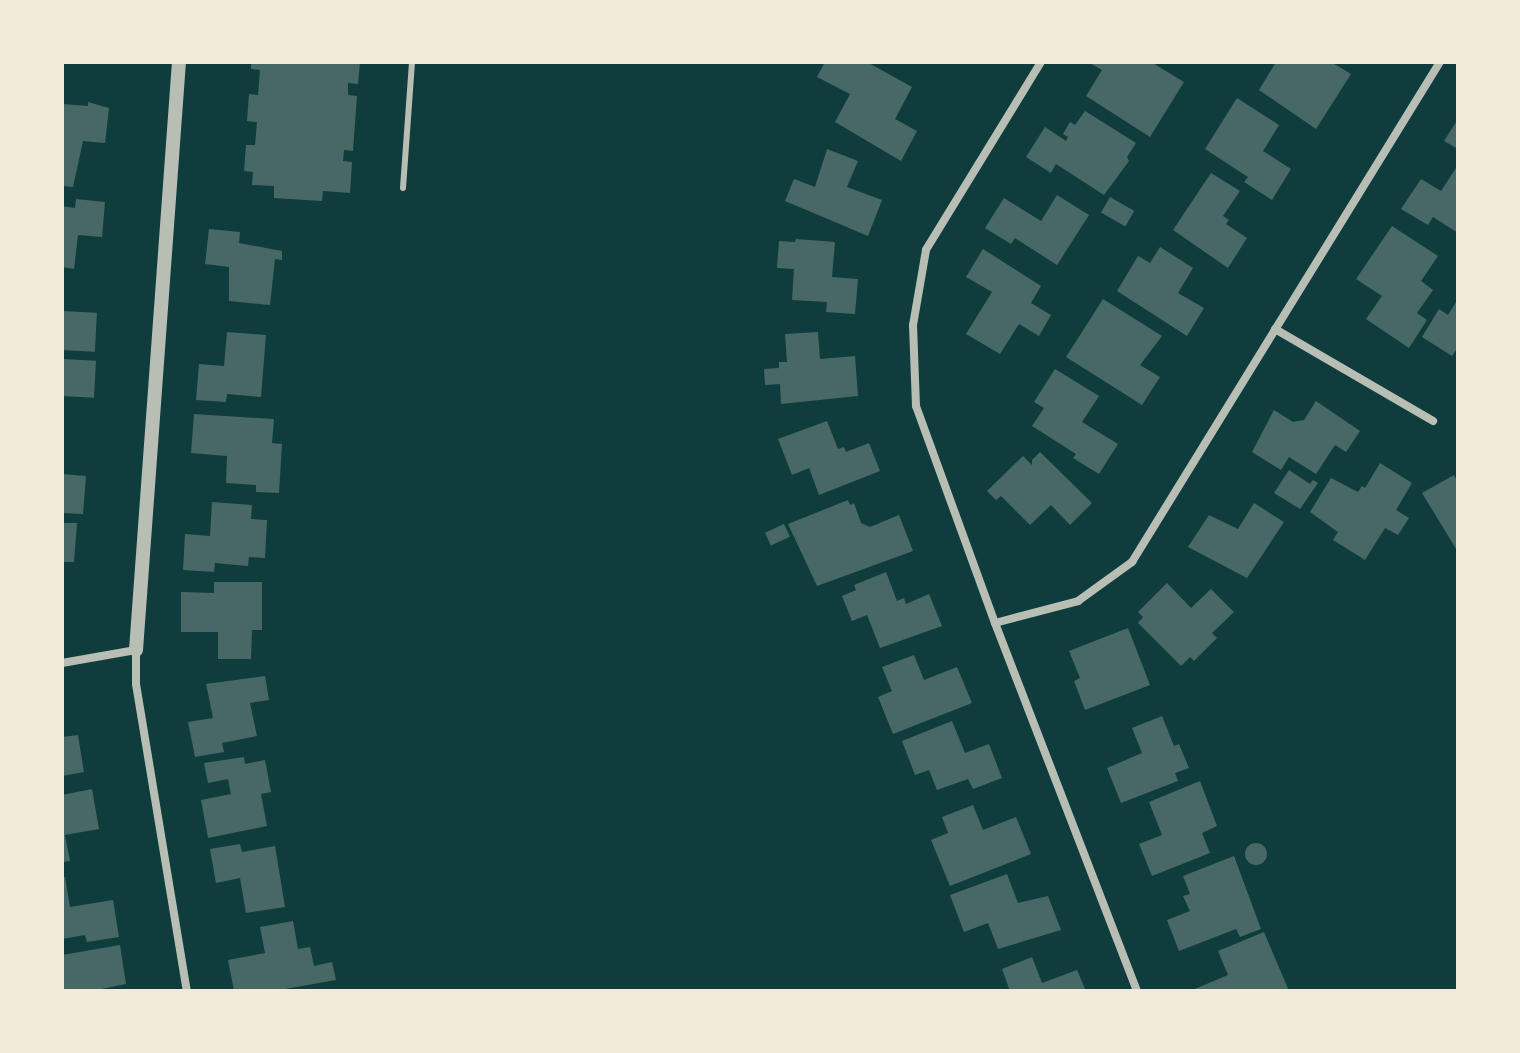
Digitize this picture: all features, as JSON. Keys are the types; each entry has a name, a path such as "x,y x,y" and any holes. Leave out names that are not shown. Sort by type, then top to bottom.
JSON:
{"street":[{"path":"179,62 136,684 187,991"},
{"path":"1041,62 926,250 913,325 916,406 995,623 1137,991"},
{"path":"995,623 1078,601 1132,562 1440,62"},
{"path":"1275,329 1433,421"},
{"path":"62,663 136,650"}],"lane":[{"path":"403,188 412,62"}],"building":[{"path":"251,62 360,62 358,84 348,83 348,95 357,96 353,151 344,150 343,161 352,162 350,193 323,191 322,201 274,198 274,186 252,185 253,172 244,171 246,145 255,145 257,122 247,121 249,94 258,95 260,70 251,69"},
{"path":"825,62 867,62 912,87 895,119 917,131 901,161 835,122 850,94 817,77"},
{"path":"1088,62 1151,62 1184,82 1150,137 1086,96 1102,70"},
{"path":"1276,62 1331,62 1351,74 1316,129 1259,90"},
{"path":"1237,98 1279,125 1263,151 1291,169 1272,200 1244,182 1248,177 1205,149"},
{"path":"88,102 109,108 105,143 83,141 73,187 62,186 62,104 88,106"},
{"path":"1085,111 1136,143 1127,157 1129,161 1104,195 1056,164 1051,173 1026,157 1045,127 1066,141 1068,137 1063,134 1070,122 1075,125"},
{"path":"1458,119 1458,149 1444,141"},
{"path":"827,149 858,161 847,187 882,200 868,236 785,201 794,179 815,187"},
{"path":"1458,165 1458,233 1433,217 1428,225 1401,209 1421,179 1441,191"},
{"path":"1211,173 1240,191 1223,216 1229,220 1226,224 1247,238 1228,268 1173,230"},
{"path":"1057,195 1089,215 1057,265 1015,238 1011,244 985,228 1004,198 1041,221"},
{"path":"1110,197 1134,211 1125,227 1101,213"},
{"path":"76,199 105,202 102,237 78,235 74,269 62,267 62,206 75,208"},
{"path":"1392,226 1438,256 1421,281 1433,290 1417,313 1427,320 1409,348 1366,319 1382,296 1356,279"},
{"path":"209,229 240,232 239,243 282,251 282,260 275,259 270,305 229,301 229,267 205,264"},
{"path":"796,239 835,242 832,277 858,279 855,314 826,312 827,302 792,300 794,269 777,268 779,241 795,242"},
{"path":"1160,247 1193,268 1178,293 1204,308 1187,336 1117,291 1138,256 1150,263"},
{"path":"983,249 1041,286 1031,303 1051,315 1039,336 1019,324 1000,354 966,334 992,292 966,277"},
{"path":"1103,299 1162,336 1140,365 1160,377 1142,405 1066,357"},
{"path":"1458,299 1458,347 1452,356 1422,337 1439,309 1448,315"},
{"path":"62,311 97,313 95,352 62,350"},
{"path":"227,332 266,335 261,397 227,394 226,402 196,400 199,364 224,366"},
{"path":"818,332 820,359 855,356 858,396 781,404 780,384 765,385 764,369 779,368 779,362 787,362 785,334"},
{"path":"63,359 96,361 94,398 62,396"},
{"path":"1055,369 1099,396 1082,422 1118,444 1099,474 1073,458 1076,454 1032,426 1044,408 1034,402"},
{"path":"1316,401 1360,431 1346,452 1335,445 1316,474 1289,457 1281,470 1252,452 1274,410 1293,422 1304,420"},
{"path":"194,414 274,419 272,443 282,444 279,493 256,492 256,485 226,483 227,456 191,453"},
{"path":"827,421 838,449 844,447 846,452 869,443 880,471 819,495 809,468 792,475 778,439"},
{"path":"1040,452 1092,503 1070,525 1051,505 1030,525 1001,496 996,500 987,491 1023,456 1032,465 1032,460"},
{"path":"1380,463 1412,483 1396,510 1409,518 1398,535 1385,528 1365,560 1333,540 1338,532 1310,512 1331,478 1358,492 1362,486 1365,488"},
{"path":"1289,470 1310,484 1313,480 1318,483 1300,509 1274,493"},
{"path":"62,474 86,476 83,514 62,513"},
{"path":"1454,475 1458,483 1458,552 1422,493"},
{"path":"848,500 850,505 854,503 861,523 870,527 899,515 913,551 817,586 788,524"},
{"path":"212,502 252,505 251,519 267,520 265,558 249,557 248,566 215,563 214,572 183,570 185,534 210,536"},
{"path":"1254,503 1284,522 1247,578 1188,547 1209,515 1238,529"},
{"path":"62,523 77,523 74,562 62,562"},
{"path":"784,524 790,537 771,546 765,533"},
{"path":"886,572 897,601 904,598 906,604 929,594 942,626 880,648 867,615 852,621 842,596 856,590 854,585"},
{"path":"214,582 262,582 262,630 252,630 251,659 218,659 218,632 181,632 181,592 214,593"},
{"path":"1167,583 1191,608 1211,589 1234,612 1212,633 1217,638 1194,661 1190,657 1181,666 1138,623 1143,617 1138,612"},
{"path":"1128,628 1150,685 1085,710 1074,681 1080,678 1069,651"},
{"path":"914,655 924,680 957,667 972,703 893,734 878,697 892,691 882,667"},
{"path":"265,676 269,700 250,703 257,736 222,743 224,752 195,757 188,722 213,718 206,684"},
{"path":"1162,716 1174,746 1179,744 1189,768 1175,773 1178,781 1121,803 1107,768 1142,753 1132,728"},
{"path":"952,721 965,753 989,744 1002,778 973,789 968,779 937,790 929,770 915,775 902,741"},
{"path":"78,735 84,772 62,776 62,737"},
{"path":"244,757 245,764 265,760 271,792 261,794 267,826 208,838 201,800 231,794 228,779 208,783 204,763"},
{"path":"1200,781 1217,826 1202,833 1210,853 1152,876 1139,844 1162,835 1149,802"},
{"path":"92,789 99,829 65,835 70,861 62,862 62,795"},
{"path":"973,805 983,830 1016,817 1031,854 950,886 931,840 948,833 942,817"},
{"path":"1256,843 1264,846 1267,854 1264,862 1256,865 1248,862 1245,854 1248,846"},
{"path":"240,844 242,852 275,846 285,907 246,913 240,878 216,883 210,849"},
{"path":"1234,856 1261,929 1240,937 1236,929 1179,951 1167,920 1190,911 1183,896 1190,894 1183,876"},
{"path":"1007,874 1018,903 1048,896 1061,930 998,949 988,923 964,932 950,895"},
{"path":"62,877 65,877 70,907 113,900 119,937 87,942 85,935 62,939"},
{"path":"293,921 298,949 310,947 314,966 332,962 336,980 274,991 234,991 228,960 265,953 260,927"},
{"path":"1264,932 1289,991 1190,991 1228,975 1218,951"},
{"path":"120,945 126,984 92,991 62,991 62,955"},
{"path":"1032,957 1042,983 1077,970 1086,991 1010,991 1002,969"}]}
